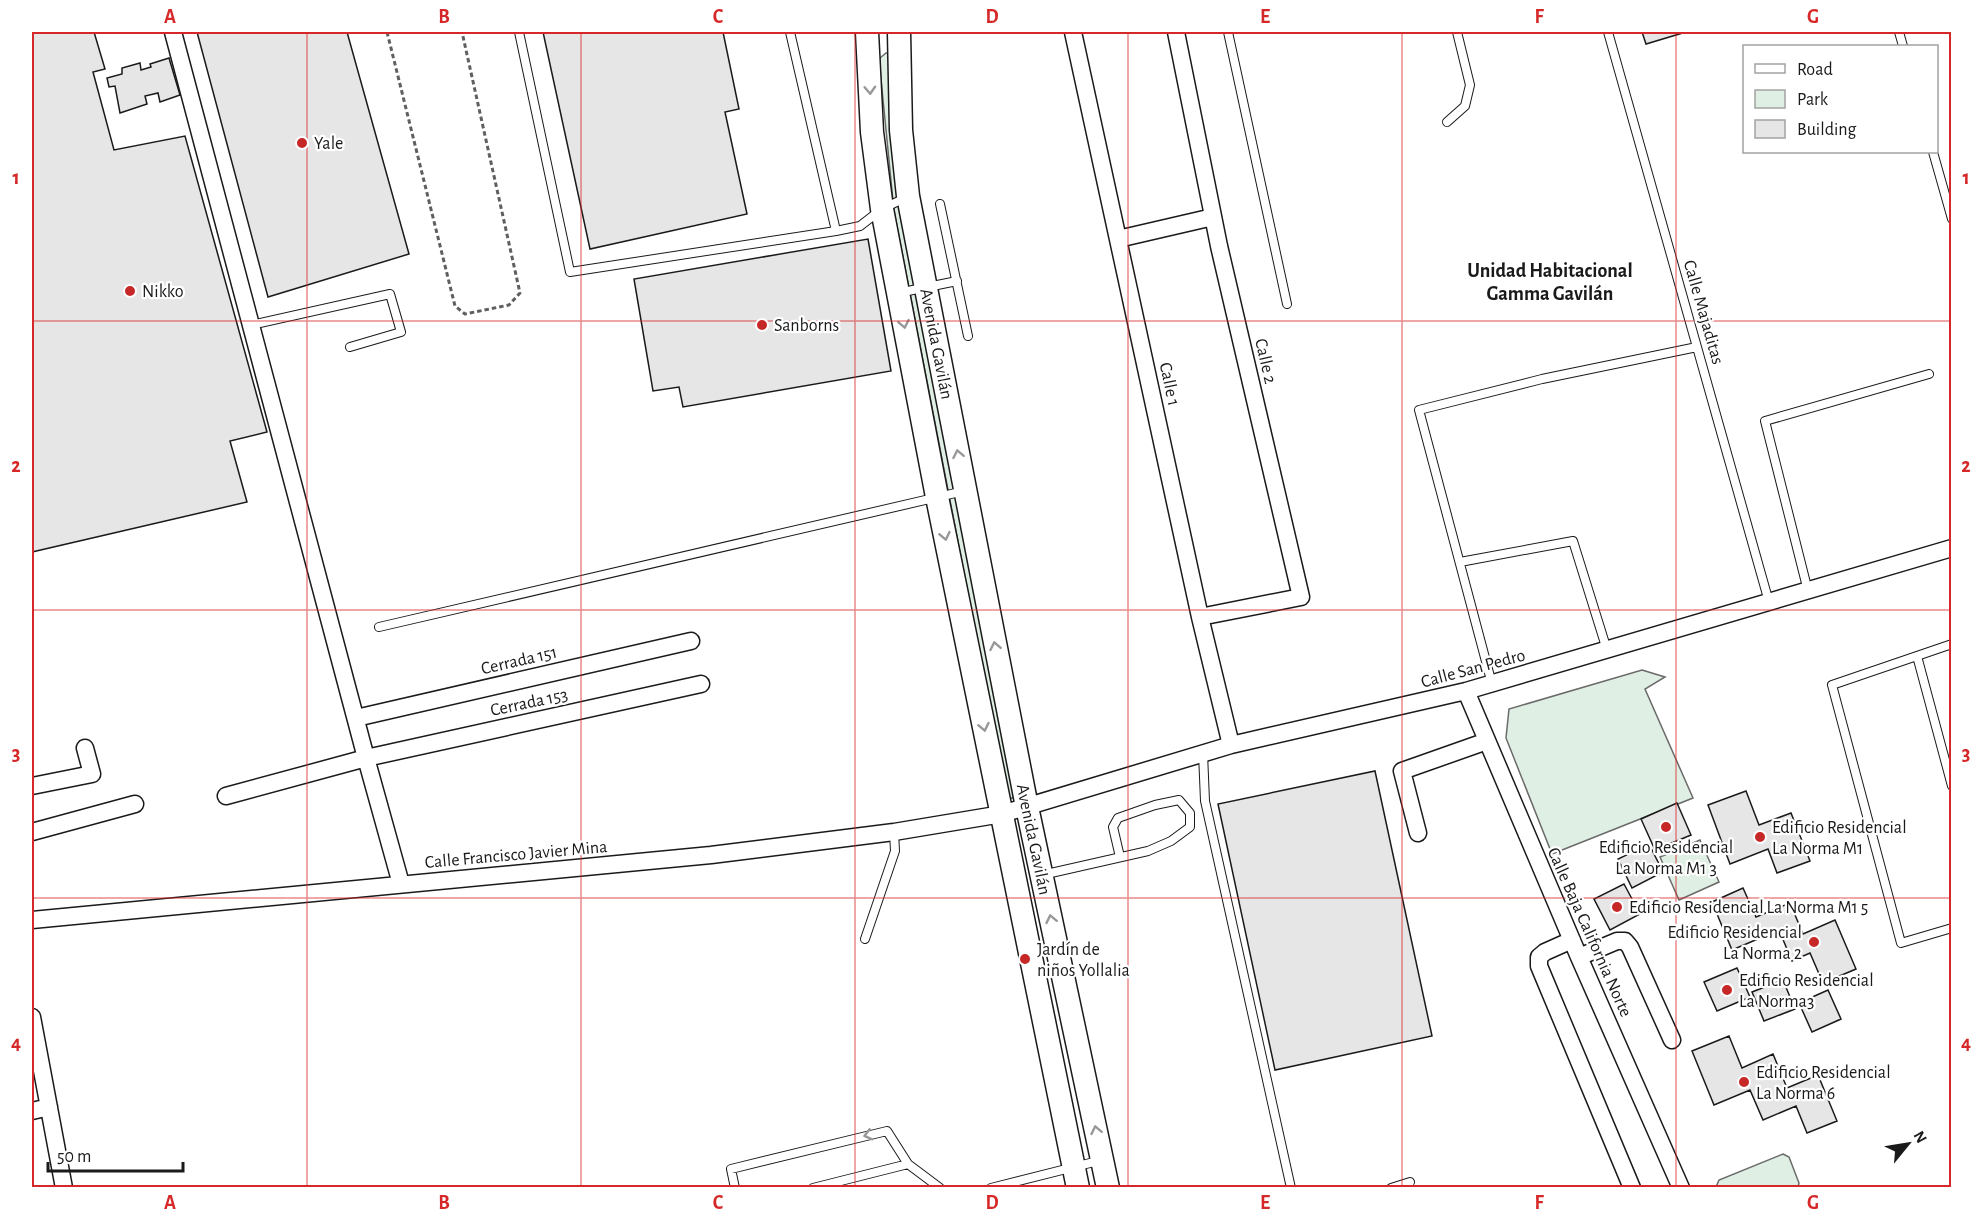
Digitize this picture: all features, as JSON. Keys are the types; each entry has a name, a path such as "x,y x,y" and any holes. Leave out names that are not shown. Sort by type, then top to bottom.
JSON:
{"main road":[{"name":"Avenida Gavilán","path":"867,32 872,132 882,209 897,293 1076,1177"},
{"name":"Avenida Gavilán","path":"899,32 901,130 909,196 925,287 1027,807 1108,1188"},
{"path":"872,132 901,130"}],"street":[{"path":"173,32 401,884"},
{"name":"Calle 1","path":"1073,32 1200,617 1231,745"},
{"name":"Calle 2","path":"1176,32 1213,217 1301,597 1200,617"},
{"path":"1118,239 1213,217"},
{"name":"Calle San Pedro","path":"1002,814 1231,745 1492,684 1952,548"},
{"name":"Cerrada 151","path":"356,718 691,641"},
{"name":"Cerrada 153","path":"226,796 366,758 701,684"},
{"name":"Calle Baja California Norte","path":"1466,691 1579,957 1681,1188"},
{"path":"1418,833 1402,771 1487,741"},
{"path":"32,786 92,774 85,748"},
{"path":"32,832 135,804"},
{"name":"Calle Francisco Javier Mina","path":"32,920 711,855 894,832 1002,814"},
{"path":"1572,940 1545,952 1539,957 1539,966 1632,1188"},
{"path":"1579,957 1617,941 1625,941 1630,947 1672,1040"},
{"path":"32,1017 64,1188"},
{"path":"32,1111 49,1107"}],"lane":[{"path":"519,32 570,272 860,226 882,209 909,196"},
{"path":"790,32 836,231"},
{"path":"1228,32 1287,304"},
{"path":"1447,122 1465,106 1470,85 1457,32"},
{"name":"Calle Majaditas","path":"1608,32 1769,602"},
{"path":"1933,153 1952,219"},
{"path":"940,204 968,336"},
{"path":"897,293 957,280"},
{"path":"251,325 390,294 401,332 350,347"},
{"path":"1492,684 1419,410 1542,379 1697,347"},
{"path":"1808,591 1765,421 1929,374"},
{"path":"379,627 965,490"},
{"path":"1460,562 1573,541 1607,650"},
{"path":"1952,644 1832,686 1901,943 1952,928"},
{"path":"1917,656 1952,786"},
{"path":"1203,753 1205,801 1291,1188"},
{"path":"1042,875 1148,851 1172,841 1190,827 1190,813 1179,800 1155,805 1118,818 1113,827 1120,857"},
{"path":"865,939 895,851 894,832"},
{"path":"735,1188 731,1169 887,1131 908,1164 940,1188"},
{"path":"991,1188 1076,1177 1102,1160"},
{"path":"813,1188 908,1164"},
{"path":"1391,1188 1410,1182"}],"path":[{"path":"387,32 455,306 465,314 509,305 520,293 462,32"}],"green space":[{"path":"890,53 1016,796 1008,800 894,211 880,69 880,58"},
{"path":"1642,670 1665,677 1645,689 1693,798 1552,854 1506,738 1509,709"},
{"path":"1700,840 1719,882 1679,900 1660,857"},
{"path":"1783,1154 1789,1157 1799,1183 1798,1187 1716,1187 1719,1180"}],"building":[{"name":"Nikko","path":"32,32 94,32 105,69 93,72 114,150 185,136 267,432 230,441 247,502 32,552"},
{"name":"Yale","path":"197,32 347,32 409,254 268,297"},
{"path":"543,32 723,32 739,109 725,112 747,214 590,249"},
{"path":"1642,32 1686,32 1646,44"},
{"path":"169,58 180,95 160,102 158,93 145,96 147,104 120,113 115,86 109,87 107,78 122,74 122,68 140,63 141,70 151,67 150,64"},
{"name":"Sanborns","path":"868,239 891,371 683,407 679,387 653,391 634,279"},
{"path":"1375,771 1432,1036 1275,1070 1218,804"},
{"name":"Edificio Residencial La Norma M1","path":"1746,791 1759,825 1791,813 1810,861 1777,873 1768,849 1730,864 1708,805"},
{"name":"Edificio Residencial La Norma M1 3","path":"1677,803 1691,835 1655,850 1641,819"},
{"path":"1649,844 1663,872 1632,888 1618,859"},
{"name":"Edificio Residencial La Norma M1 5","path":"1624,884 1640,914 1610,930 1594,899"},
{"name":"Edificio Residencial La Norma 2","path":"1743,888 1756,917 1790,903 1803,934 1835,920 1856,969 1823,983 1810,953 1792,961 1779,930 1732,950 1712,902"},
{"name":"Edificio Residencial La Norma3","path":"1737,968 1750,997 1717,1011 1704,982"},
{"path":"1783,980 1795,1009 1764,1021 1752,992"},
{"path":"1828,990 1841,1019 1812,1032 1799,1003"},
{"name":"Edificio Residencial La Norma 6","path":"1729,1036 1742,1068 1773,1054 1787,1088 1818,1075 1837,1121 1807,1133 1796,1106 1763,1120 1750,1090 1714,1105 1692,1051"}],"place":[{"name":"Yale","path":"302,143"},
{"name":"Nikko","path":"130,291"},
{"name":"Sanborns","path":"762,325"},
{"name":"Edificio Residencial La Norma M1 3","path":"1666,827"},
{"name":"Edificio Residencial La Norma M1","path":"1760,837"},
{"name":"Edificio Residencial La Norma M1 5","path":"1617,907"},
{"name":"Edificio Residencial La Norma 2","path":"1814,942"},
{"name":"Jardín de niños Yollalia","path":"1025,959"},
{"name":"Edificio Residencial La Norma3","path":"1727,990"},
{"name":"Edificio Residencial La Norma 6","path":"1744,1082"}],"district":[{"name":"Unidad Habitacional Gamma Gavilán","path":"1550,282"}]}
